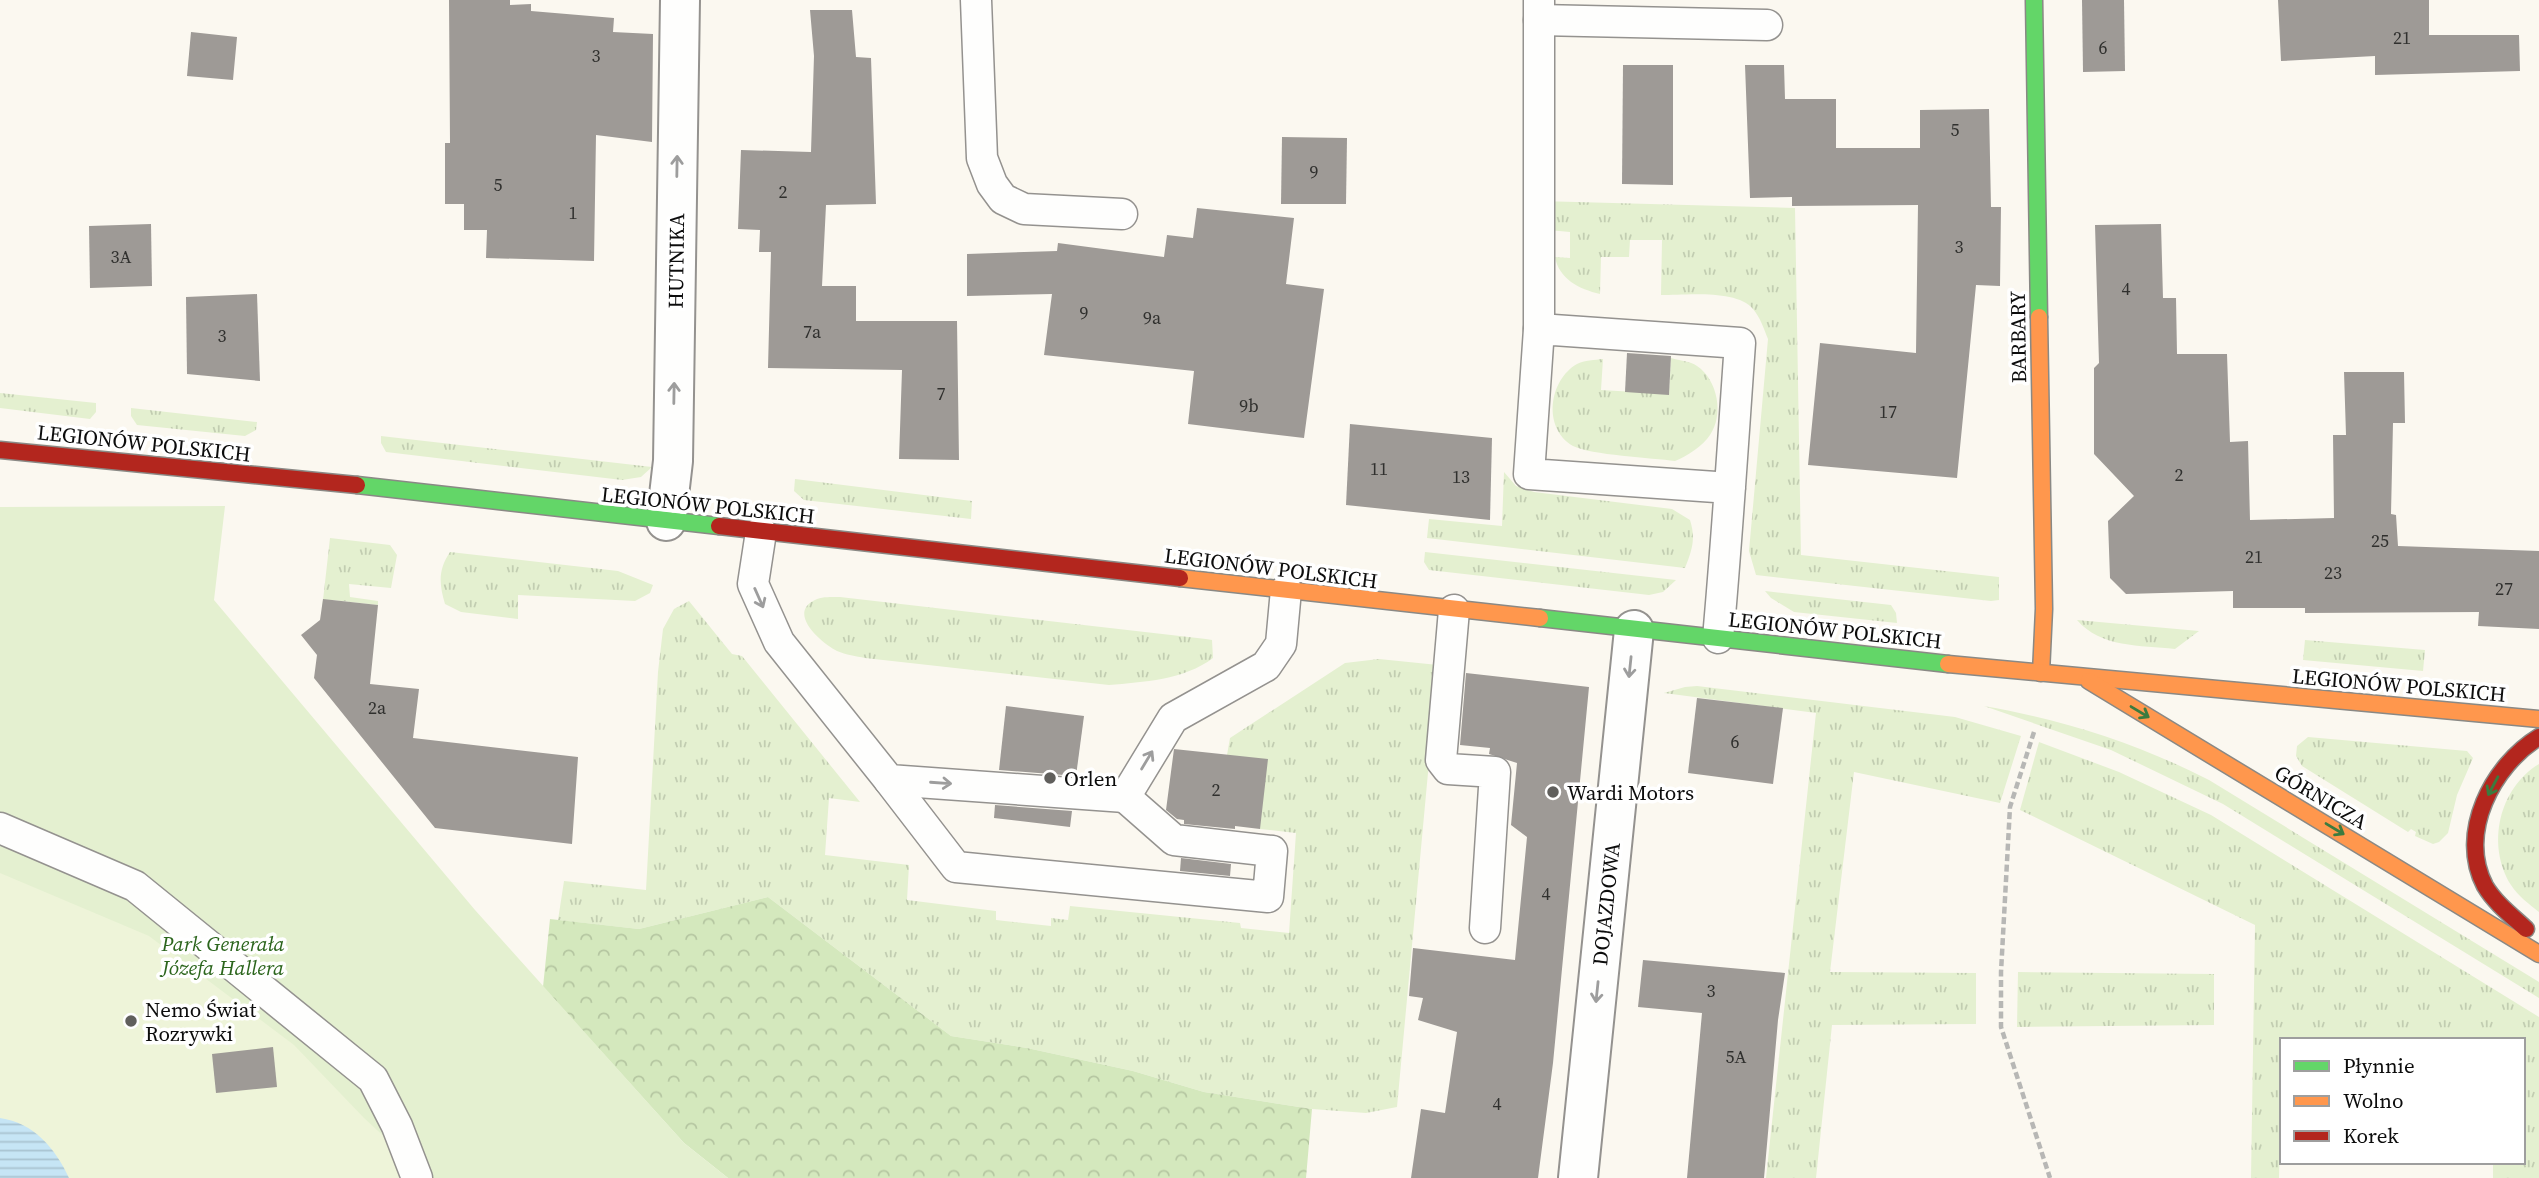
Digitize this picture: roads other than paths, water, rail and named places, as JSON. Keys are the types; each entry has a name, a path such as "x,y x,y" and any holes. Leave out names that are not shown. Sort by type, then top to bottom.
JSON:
{"street":[{"name":"HUTNIKA","path":"666,521 673,461 680,0"},
{"name":"BARBARY","path":"2034,0 2044,609 2041,673"},
{"name":"LEGIONÓW POLSKICH","path":"0,450 384,488 1634,630 2081,677 2539,719"},
{"name":"DOJAZDOWA","path":"1578,1178 1634,630"},
{"name":"GÓRNICZA","path":"2081,677 2539,954"},
{"path":"2539,737 2520,749 2492,785 2476,837 2481,877 2491,895 2539,940"}],"lane":[{"path":"976,0 982,158 992,184 1003,199 1024,209 1122,214"},
{"path":"1730,488 1529,474 1539,329 1539,10 1767,25"},
{"path":"1539,329 1740,343 1718,638"},
{"path":"761,531 753,584 779,642 956,867 1268,897 1272,851 1174,840 1125,797 889,780"},
{"path":"1125,797 1173,718 1266,666 1281,643 1286,590"},
{"path":"1454,610 1441,760 1448,769 1495,772 1485,928"},
{"path":"0,828 135,886 373,1079 397,1126 417,1178"}],"water":[{"path":"0,1118 33,1131 50,1147 69,1178 0,1178"}],"place":[{"name":"Orlen","path":"1050,778"},
{"name":"Wardi Motors","path":"1553,792"},
{"name":"Nemo Świat Rozrywki","path":"131,1021"}],"park label":[{"name":"Park Generała Józefa Hallera","path":"223,955"}]}
